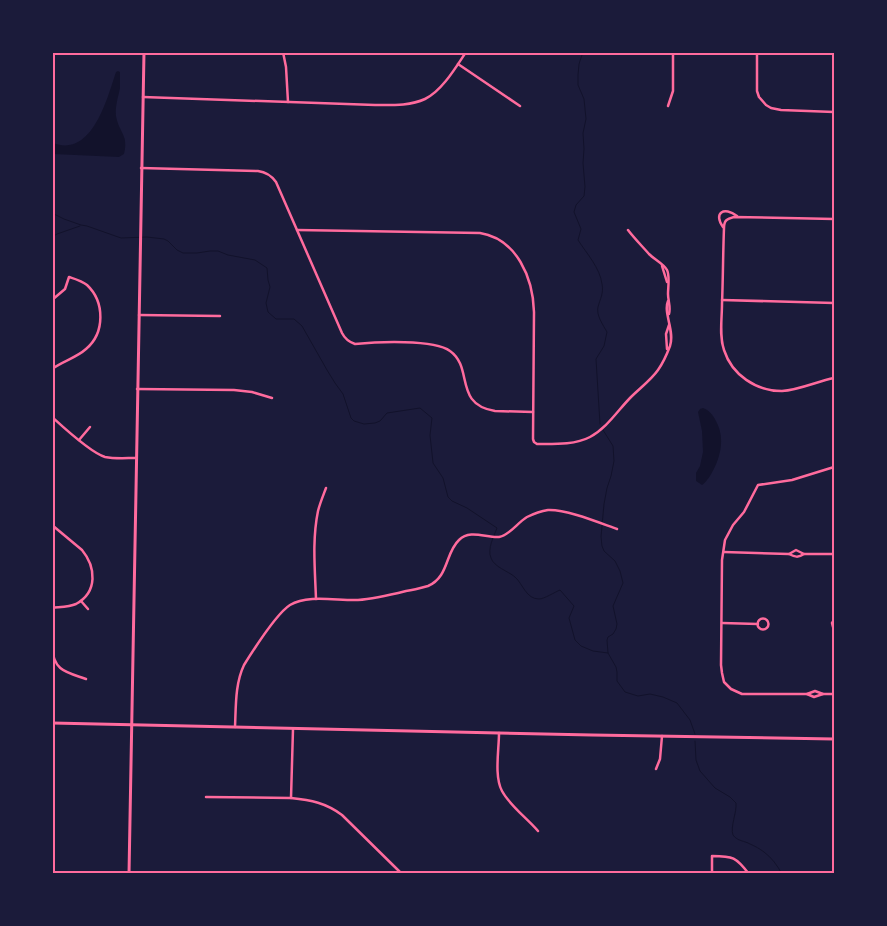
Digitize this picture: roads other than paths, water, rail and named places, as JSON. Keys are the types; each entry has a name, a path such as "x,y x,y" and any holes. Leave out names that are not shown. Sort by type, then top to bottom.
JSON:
{"street":[{"path":"130,874 131,725 144,52"},
{"path":"283,52 288,102"},
{"path":"143,97 395,105 419,101 434,94 466,52"},
{"path":"668,106 672,91 673,52"},
{"path":"757,52 756,85 758,94 766,105 770,108 781,110 834,112"},
{"path":"458,64 520,106"},
{"path":"141,168 262,171 273,177 342,333 350,343 417,343 445,348 453,353 460,364 468,393 478,406 495,411 533,412"},
{"path":"724,228 719,217 724,211 731,211 738,217"},
{"path":"834,219 727,218 724,228 722,300 722,338 724,350 733,368 744,378 765,389 778,390 788,390 834,378"},
{"path":"297,230 480,233 493,236 506,244 522,264 532,293 534,312 533,439 535,443 567,443 590,438 606,425 632,396 652,378 663,362 667,350 666,334 669,325 667,282 661,264 628,230"},
{"path":"52,300 65,289 69,277 84,283 93,292 99,308 100,325 96,336 87,348 52,369"},
{"path":"722,300 834,303"},
{"path":"139,314 220,316"},
{"path":"137,389 234,390 252,392 272,398"},
{"path":"52,417 101,456 136,458"},
{"path":"79,440 90,426"},
{"path":"834,467 792,480 758,485 726,540 722,624 722,673 724,682 731,689 742,694 807,694 815,691 823,694 834,694"},
{"path":"316,599 316,523 320,503 326,488"},
{"path":"235,727 238,680 241,672 247,660 278,617 294,603 316,599 347,601 368,599 428,586 442,575 452,549 464,536 470,534 506,535 525,518 541,511 558,511 618,529"},
{"path":"52,525 82,550 89,560 92,571 92,582 86,596 71,606 52,608"},
{"path":"789,554 796,550 804,554"},
{"path":"724,552 789,554 796,557 804,554 834,554"},
{"path":"81,600 88,609"},
{"path":"763,618 768,625 763,629 758,624 763,618"},
{"path":"834,620 832,623 834,629"},
{"path":"722,624 758,624"},
{"path":"52,648 59,668 86,679"},
{"path":"807,694 814,698 823,694"},
{"path":"52,723 834,740"},
{"path":"291,798 293,729"},
{"path":"499,733 498,770 500,785 507,798 538,831"},
{"path":"656,769 660,759 662,736"},
{"path":"206,796 291,798 316,802 333,808 349,821 402,874"},
{"path":"712,874 712,856 733,858 739,861 749,874"}],"waterway":[{"path":"583,52 579,64 578,85 584,99 586,119 583,133 585,187 584,196 576,205 574,212 581,229 578,240 601,278 602,293 598,313 607,332 604,346 596,359 600,424"},
{"path":"52,213 64,219 121,238 147,237 164,239 183,253 218,251 228,255 255,260 267,268 270,287 266,303 268,312 276,319 294,319 302,326 343,394 351,418 364,424 375,423 380,421 387,413 420,408 432,418 430,435 433,463 443,478 448,497 497,528 490,547 493,561 515,577 531,597 544,598 560,590 574,606 569,618 575,640 581,646 593,651 608,653"},
{"path":"52,237 80,226"},
{"path":"603,430 613,446 614,461 604,504 602,546 604,551 615,561 623,583 613,606 617,624 613,634 607,640 608,653 616,667 617,681 625,692 638,696 650,694 677,703 690,720 695,734"},
{"path":"695,741 696,760 700,771 715,788 736,803 732,828 733,835 737,839 764,852 782,874"}]}
